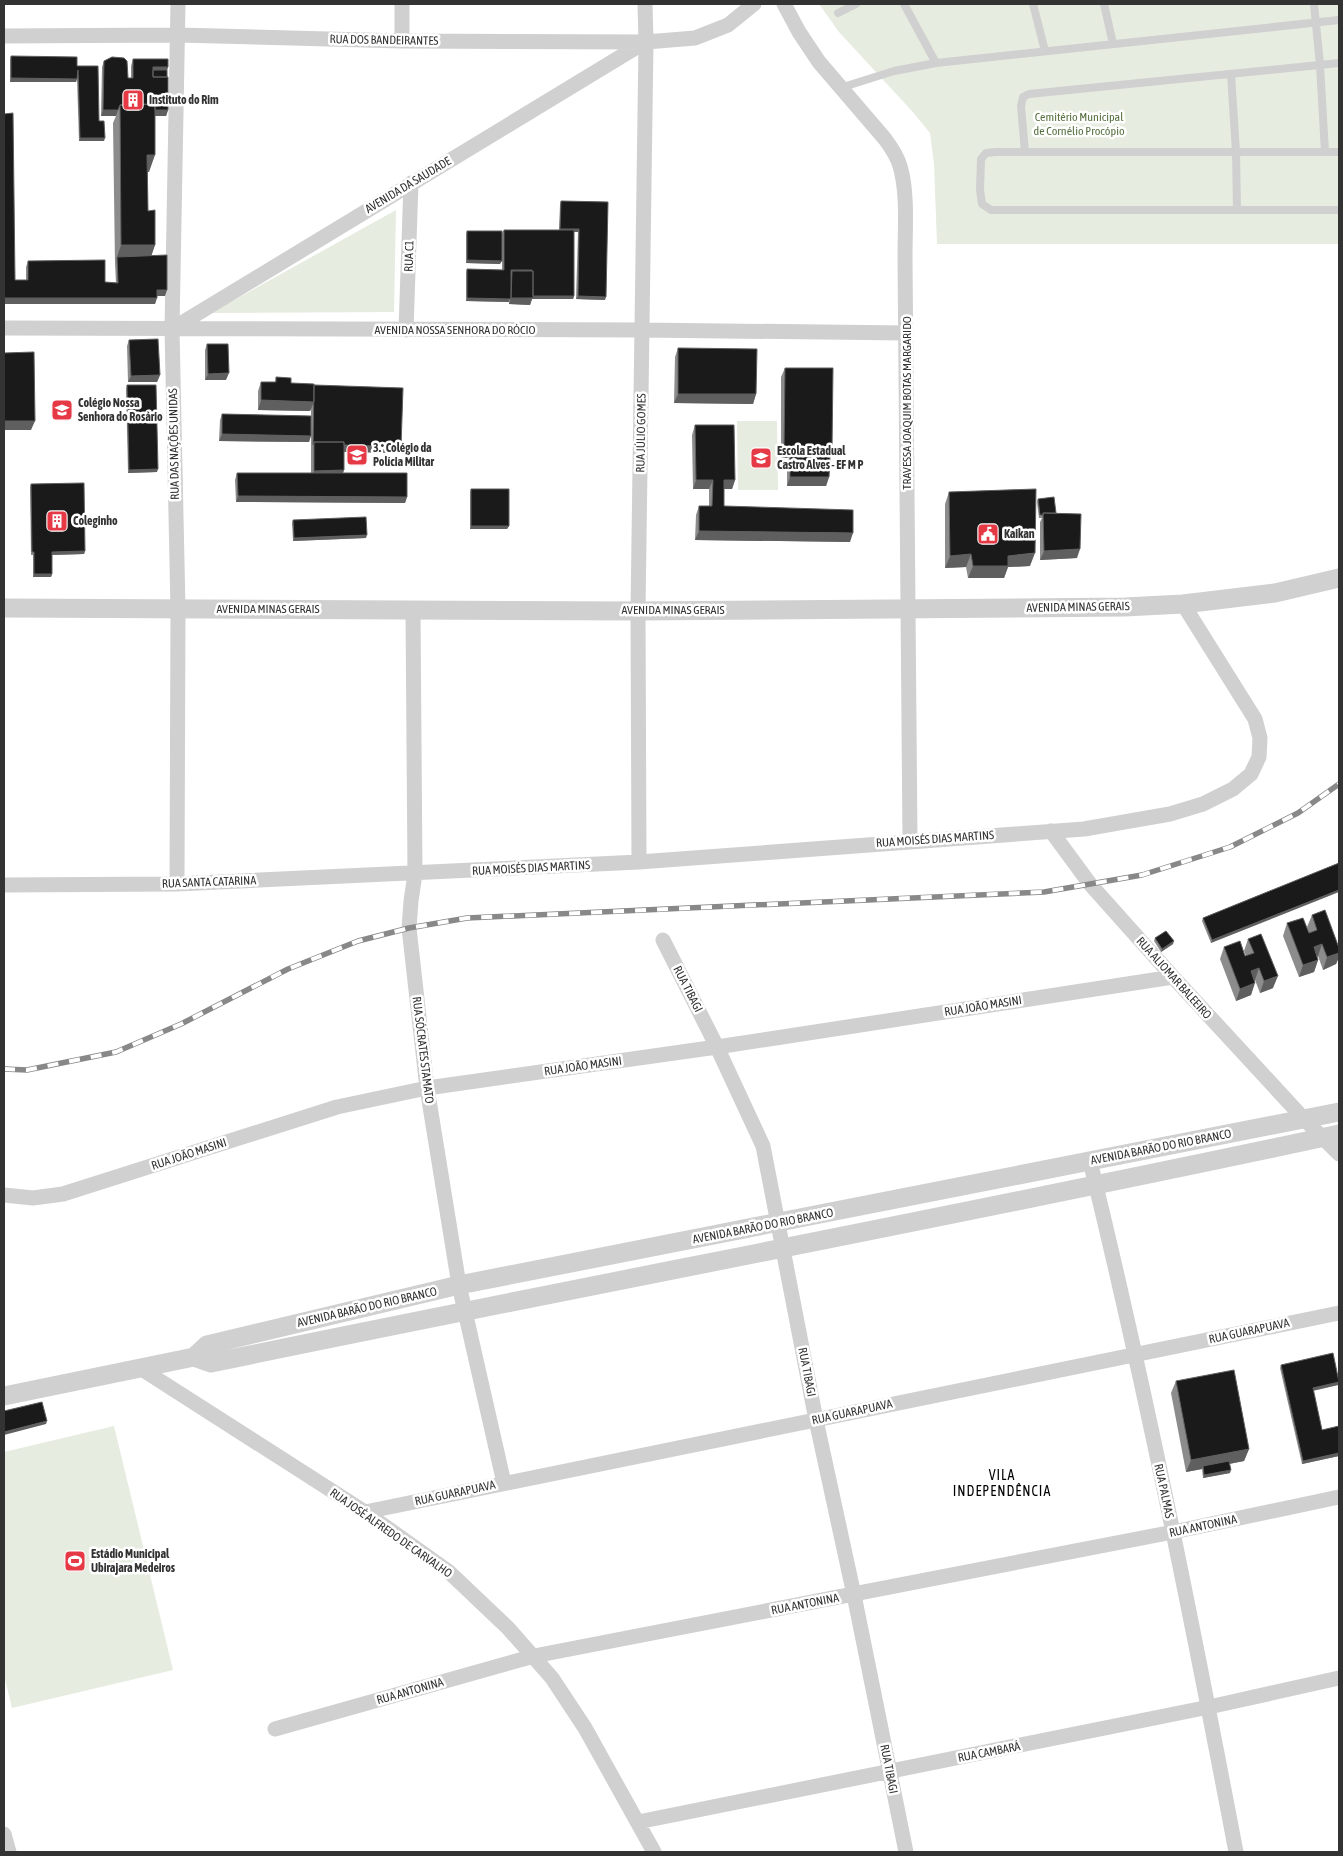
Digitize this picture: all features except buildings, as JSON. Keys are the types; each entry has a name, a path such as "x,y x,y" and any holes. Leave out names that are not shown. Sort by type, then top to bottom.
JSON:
{"street":[{"name":"RUA DAS NAÇÕES UNIDAS","path":"177,884 178,609 172,329 178,4"},
{"path":"402,4 402,41"},
{"name":"RUA JÚLIO GOMES","path":"639,862 638,610 645,4"},
{"name":"RUA DOS BANDEIRANTES","path":"4,36 178,35 402,41 646,42 695,38 728,25 754,4"},
{"name":"TRAVESSA JOAQUIM BOTAS MARGARIDO","path":"784,4 799,32 819,62 885,139 894,151 900,166 904,216 906,333 910,841"},
{"name":"AVENIDA DA SAUDADE","path":"172,329 646,42"},
{"name":"RUA C1","path":"406,330 411,183"},
{"name":"AVENIDA NOSSA SENHORA DO RÓCIO","path":"4,328 642,330 906,333"},
{"name":"AVENIDA MINAS GERAIS","path":"4,608 638,610 1125,606 1183,604 1275,593 1339,578"},
{"name":"RUA MOISÉS DIAS MARTINS","path":"415,874 639,862 1084,829 1170,814 1202,804 1233,789 1251,774 1259,757 1260,738 1255,719 1183,604"},
{"name":"RUA SÓCRATES STAMATO","path":"413,610 415,874 409,928 427,1088 459,1285 504,1483"},
{"name":"RUA ALIOMAR BALEEIRO","path":"1051,831 1090,884 1173,977 1304,1119 1331,1135 1339,1154"},
{"name":"RUA SANTA CATARINA","path":"4,885 177,884 415,874"},
{"name":"RUA TIBAGI","path":"662,940 717,1047 763,1146 816,1420 854,1595 906,1852"},
{"name":"RUA JOÃO MASINI","path":"4,1195 33,1198 63,1194 336,1107 427,1088 717,1047 1173,977"},
{"name":"AVENIDA BARÃO DO RIO BRANCO","path":"194,1357 206,1345 459,1285 1339,1112"},
{"name":"AVENIDA BARÃO DO RIO BRANCO","path":"4,1396 194,1357 211,1363 465,1310 782,1249 1331,1135"},
{"name":"RUA PALMAS","path":"1090,1161 1173,1532 1236,1852"},
{"name":"RUA GUARAPUAVA","path":"365,1512 1339,1313"},
{"name":"RUA JOSÉ ALFREDO DE CARVALHO","path":"140,1368 365,1512 448,1571 508,1628 552,1678 585,1728 654,1852"},
{"name":"RUA ANTONINA","path":"275,1728 534,1656 1173,1532 1339,1497"},
{"name":"RUA CAMBARÁ","path":"638,1822 1209,1708 1339,1678"},
{"path":"4,1834 9,1852"}],"lane":[{"path":"838,13 856,4"},
{"path":"904,4 936,63"},
{"path":"1033,4 1045,51"},
{"path":"1104,4 1113,44"},
{"path":"1314,4 1325,152"},
{"path":"840,88 894,71 936,63 1339,20"},
{"path":"1024,152 1020,106 1023,98 1030,94 1339,63"},
{"path":"1231,74 1236,152 1237,210"},
{"path":"1339,152 1024,152 986,153 980,159 982,204 991,210 1339,210"}],"green space":[{"name":"Cemitério Municipal de Cornélio Procópio","path":"819,4 1339,4 1339,244 937,244 934,164 930,133 839,32"},
{"path":"396,210 394,312 211,313"},
{"path":"737,421 777,421 778,490 738,490"},
{"name":"Estádio Municipal Ubirajara Medeiros","path":"114,1426 173,1670 12,1708 4,1675 4,1452"}],"railway":[{"path":"4,1069 27,1070 116,1052 181,1024 288,969 358,941 409,928 467,918 1044,892 1142,875 1230,847 1298,813 1339,784"}],"place":[{"name":"Instituto do Rim","path":"133,100"},
{"name":"Colégio Nossa Senhora do Rosário","path":"62,410"},
{"name":"3.º Colégio da Polícia Militar","path":"357,455"},
{"name":"Escola Estadual Castro Alves - EF M P","path":"761,458"},
{"name":"Coleginho","path":"57,521"},
{"name":"Kaikan","path":"988,534"},
{"name":"Estádio Municipal Ubirajara Medeiros","path":"75,1561"}],"district":[{"name":"VILA INDEPENDÊNCIA","path":"1002,1484"}]}
